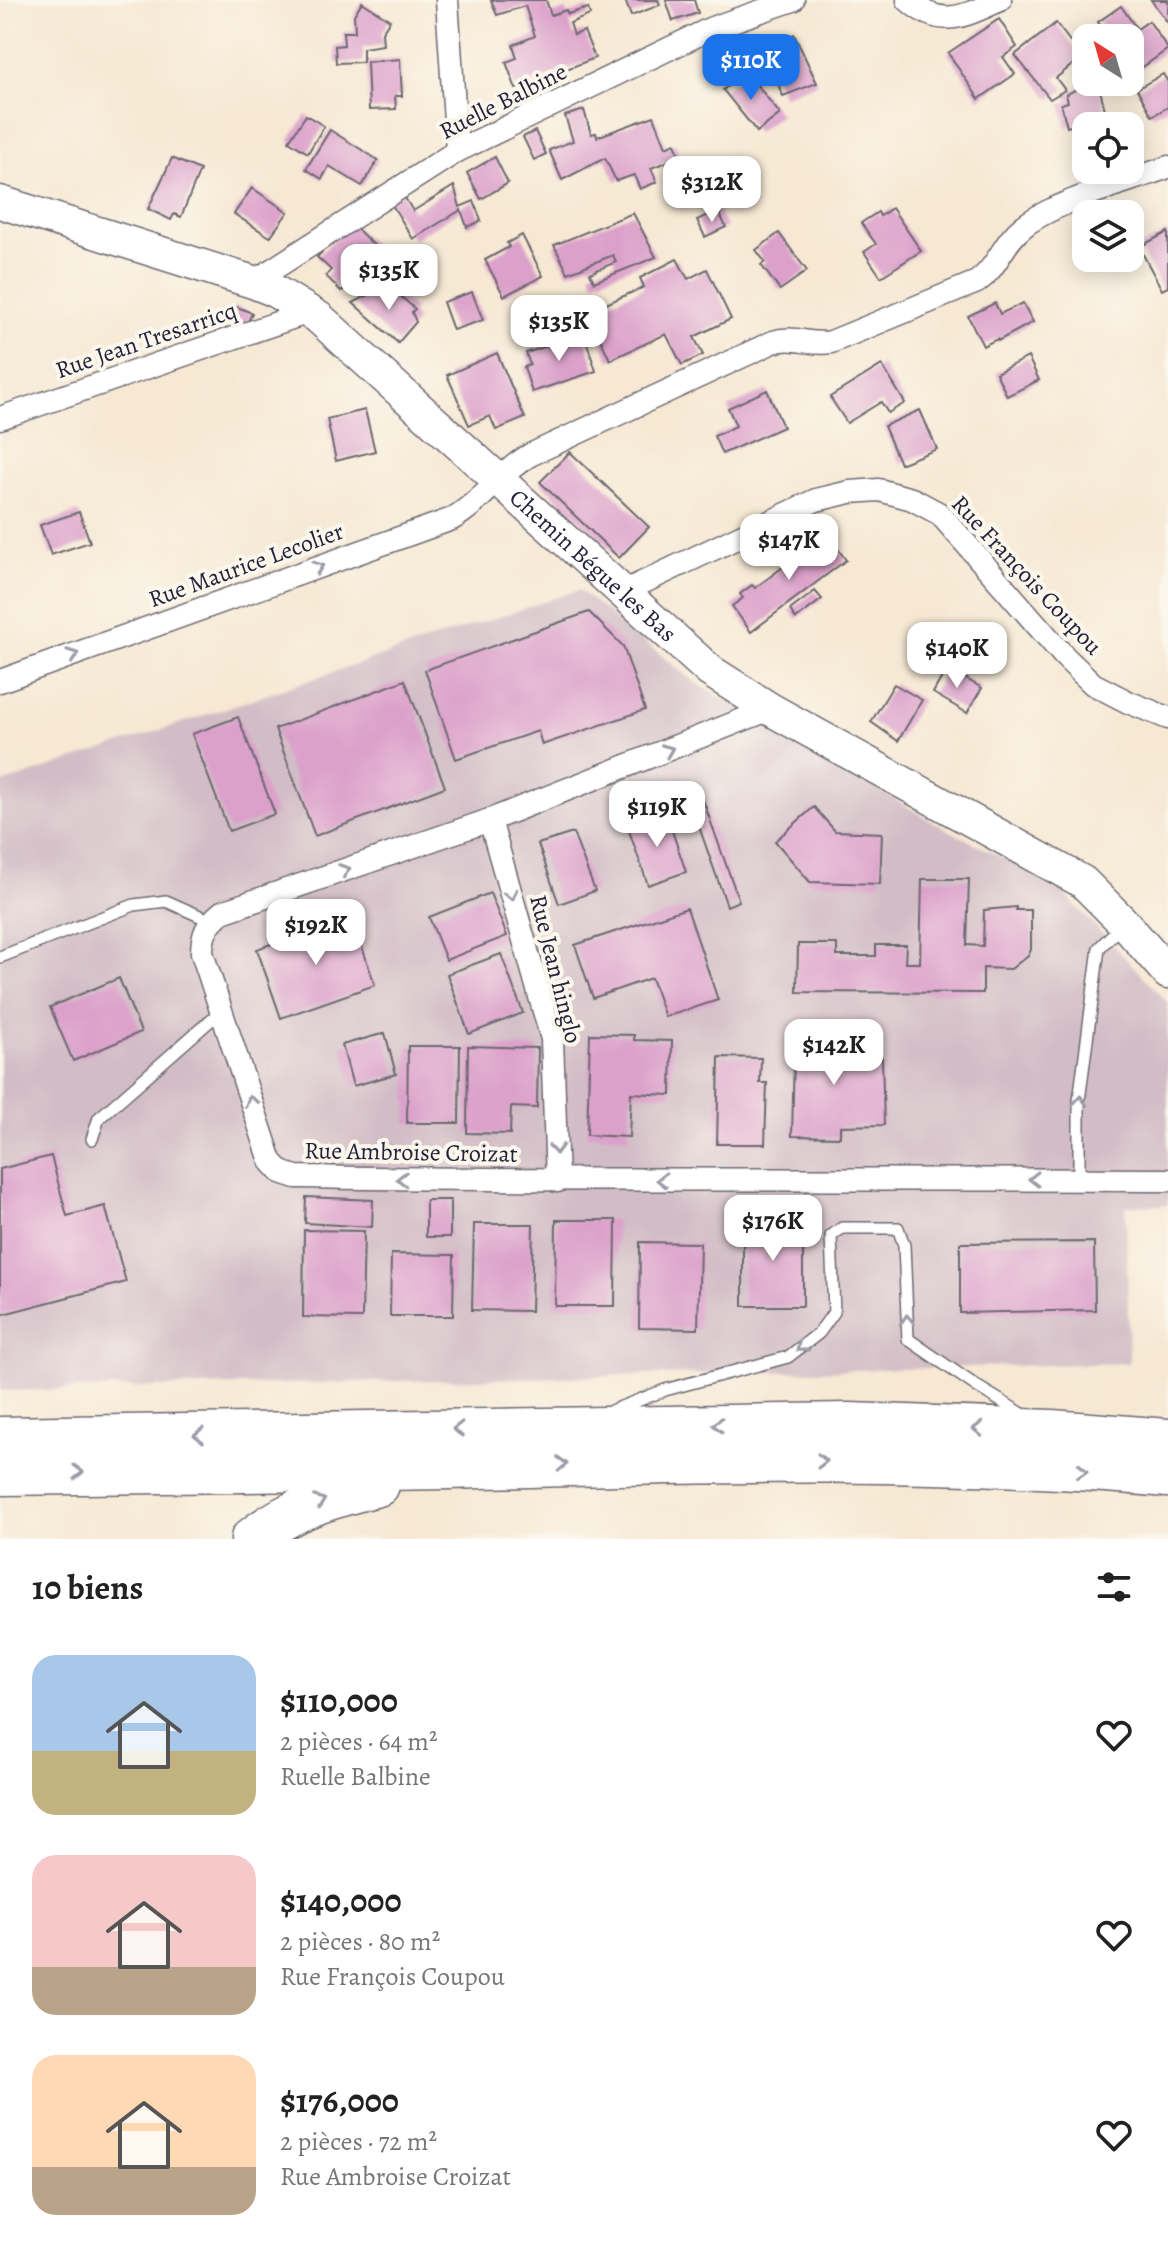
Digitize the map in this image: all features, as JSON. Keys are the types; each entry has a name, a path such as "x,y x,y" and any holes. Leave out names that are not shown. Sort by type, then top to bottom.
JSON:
{"highway":[{"path":"0,1438 849,1424 1052,1431 1168,1440"},
{"path":"0,1474 641,1462 876,1461 1168,1476"},
{"path":"252,1539 281,1518 323,1499 448,1468"}],"street":[{"path":"447,0 457,151"},
{"name":"Ruelle Balbine","path":"253,282 457,151 712,28 793,0"},
{"path":"908,0 921,12 943,19 967,15 1000,0"},
{"name":"Rue Maurice Lecolier","path":"0,681 452,519 473,506 497,479 530,455 773,342 794,338 820,344 831,342 977,282 995,265 1006,243 1026,225 1051,210 1168,167"},
{"name":"Chemin Bégue les Bas","path":"0,202 253,282 309,312 710,671 770,709 1083,882 1168,973"},
{"name":"Rue Jean Tresarricq","path":"0,418 309,312"},
{"name":"Rue François Coupou","path":"623,592 816,500 850,492 879,490 912,499 940,514 1065,657 1093,684 1168,718"},
{"path":"211,921 222,912 490,820 770,709"},
{"name":"Rue Jean hinglo","path":"490,820 552,1039 557,1181"},
{"name":"Rue Ambroise Croizat","path":"211,921 202,936 202,953 221,1011 271,1161 281,1172 296,1177 557,1181 791,1178 1168,1180"}],"lane":[{"path":"0,957 134,905 166,901 211,921"},
{"path":"1079,1179 1079,1101 1099,948 1124,923"},
{"path":"92,1139 99,1118 221,1011"},
{"path":"572,1427 665,1390 788,1357 819,1333 834,1312 831,1236 842,1228 898,1228 904,1245 908,1339 976,1386 1052,1431"}],"shaded area":[{"path":"579,590 696,683 937,824 1057,886 1168,1003 1168,1205 1126,1206 1129,1363 0,1391 0,784"}],"building":[{"path":"491,0 546,0 551,15 588,8 590,15 570,23 574,35 584,31 595,58 516,89 506,62 517,58 513,45 535,36 525,6 497,15"},
{"path":"625,0 658,0 660,5 631,16"},
{"path":"666,0 694,0 698,13 673,21"},
{"path":"1151,0 1168,0 1168,23 1154,4"},
{"path":"362,2 390,20 382,32 383,45 363,48 363,62 336,63 335,46 344,45 343,32 355,32 354,15"},
{"path":"1121,6 1134,24 1099,24 1098,22"},
{"path":"999,19 1017,47 1003,57 1015,74 979,99 948,53"},
{"path":"1149,21 1168,49 1144,66 1144,24"},
{"path":"1056,23 1072,44 1072,65 1056,78 1065,90 1050,99 1015,55"},
{"path":"794,34 817,83 783,96 773,72 778,70 766,46"},
{"path":"400,59 402,96 395,96 396,109 369,110 367,62"},
{"path":"746,71 780,114 757,132 723,90"},
{"path":"1163,74 1168,82 1168,107 1152,116 1141,96 1144,96 1144,85"},
{"path":"1072,92 1072,96 1102,96 1106,112 1072,112 1072,126 1067,127 1061,104 1068,102 1066,95"},
{"path":"584,110 591,134 596,133 597,137 654,116 666,147 675,143 680,157 651,168 657,182 640,189 634,175 616,181 605,158 562,180 549,150 573,141 565,116"},
{"path":"306,115 324,126 308,153 289,141"},
{"path":"330,130 378,160 362,186 329,166 322,179 306,169"},
{"path":"535,131 546,154 534,160 523,137"},
{"path":"495,157 508,183 481,199 467,173"},
{"path":"172,158 200,170 181,217 174,214 171,220 148,209"},
{"path":"454,186 460,207 474,201 481,221 467,227 461,210 413,239 389,200 402,193 413,211"},
{"path":"252,188 288,212 270,237 234,214"},
{"path":"892,208 921,251 881,277 864,252 876,244 861,223 878,212 880,216"},
{"path":"718,210 726,227 705,237 697,220"},
{"path":"633,213 656,257 594,282 590,273 616,262 613,255 568,273 554,245"},
{"path":"351,223 394,265 341,291 326,276 331,270 317,257"},
{"path":"1168,232 1168,287 1162,290 1144,256 1144,244"},
{"path":"779,233 807,271 780,290 761,265 765,262 756,250"},
{"path":"522,235 543,276 504,296 485,260 509,247 507,243"},
{"path":"677,259 688,279 707,269 731,319 694,337 703,355 682,365 666,334 610,360 588,312 644,287 640,278"},
{"path":"388,285 415,309 412,312 416,322 398,343 353,303"},
{"path":"472,292 483,320 453,330 443,302"},
{"path":"995,303 1000,314 1023,303 1033,322 983,346 968,316"},
{"path":"235,306 252,313 246,326 229,319"},
{"path":"584,334 596,371 532,392 524,367 530,365 526,353"},
{"path":"497,353 525,418 496,430 490,416 469,425 447,375"},
{"path":"1028,357 1039,380 1007,396 996,373"},
{"path":"882,365 905,403 888,413 881,402 847,423 830,397"},
{"path":"767,390 783,427 722,454 714,436 736,426 728,408"},
{"path":"365,410 375,451 336,461 327,419"},
{"path":"920,410 937,449 900,464 884,426"},
{"path":"570,452 649,527 619,558 540,482"},
{"path":"79,512 90,542 51,555 40,525"},
{"path":"827,534 846,560 751,632 732,606 743,598 740,594 752,585 755,588 803,552 801,548 813,538 816,542"},
{"path":"815,591 822,599 796,619 790,610"},
{"path":"589,612 623,646 645,710 542,745 538,731 456,759 425,670"},
{"path":"947,668 982,688 967,713 933,693"},
{"path":"405,680 445,787 315,836 275,729"},
{"path":"894,684 922,700 898,741 871,722"},
{"path":"238,717 275,814 229,831 192,734"},
{"path":"703,800 739,901 727,906 691,804"},
{"path":"814,807 835,831 882,833 880,884 810,882 775,841"},
{"path":"666,813 686,872 648,885 627,825"},
{"path":"573,833 595,891 559,904 538,844"},
{"path":"922,879 969,879 967,945 983,946 984,910 1016,907 1016,910 1031,910 1031,950 1028,955 1011,969 983,968 983,993 797,992 798,944 837,944 837,956 876,956 876,945 906,945 905,963 920,963"},
{"path":"490,893 507,936 446,960 429,917"},
{"path":"687,908 718,1000 665,1017 651,978 593,998 575,945"},
{"path":"351,915 375,985 281,1018 257,949"},
{"path":"501,954 523,1013 469,1034 447,974"},
{"path":"119,978 141,1032 73,1061 50,1007"},
{"path":"802,1026 842,1027 840,1059 882,1058 884,1125 840,1126 840,1137 792,1136 794,1055 801,1053"},
{"path":"385,1033 396,1074 353,1086 342,1045"},
{"path":"590,1034 634,1035 634,1040 672,1041 671,1095 631,1093 629,1137 587,1135"},
{"path":"408,1046 460,1046 459,1123 407,1123"},
{"path":"468,1046 538,1048 537,1108 511,1107 510,1134 467,1133"},
{"path":"719,1057 761,1058 760,1083 767,1083 765,1144 717,1144"},
{"path":"51,1156 67,1216 105,1206 126,1282 0,1315 0,1169"},
{"path":"306,1197 373,1200 372,1227 305,1223"},
{"path":"426,1200 450,1200 450,1237 426,1237"},
{"path":"803,1219 803,1306 743,1306 743,1220"},
{"path":"556,1220 616,1220 615,1306 555,1306"},
{"path":"474,1224 533,1224 531,1311 472,1310"},
{"path":"304,1230 364,1231 362,1318 303,1317"},
{"path":"640,1242 700,1243 698,1329 639,1328"},
{"path":"1094,1242 1095,1310 960,1313 960,1243"},
{"path":"391,1254 454,1255 453,1316 390,1316"}]}
